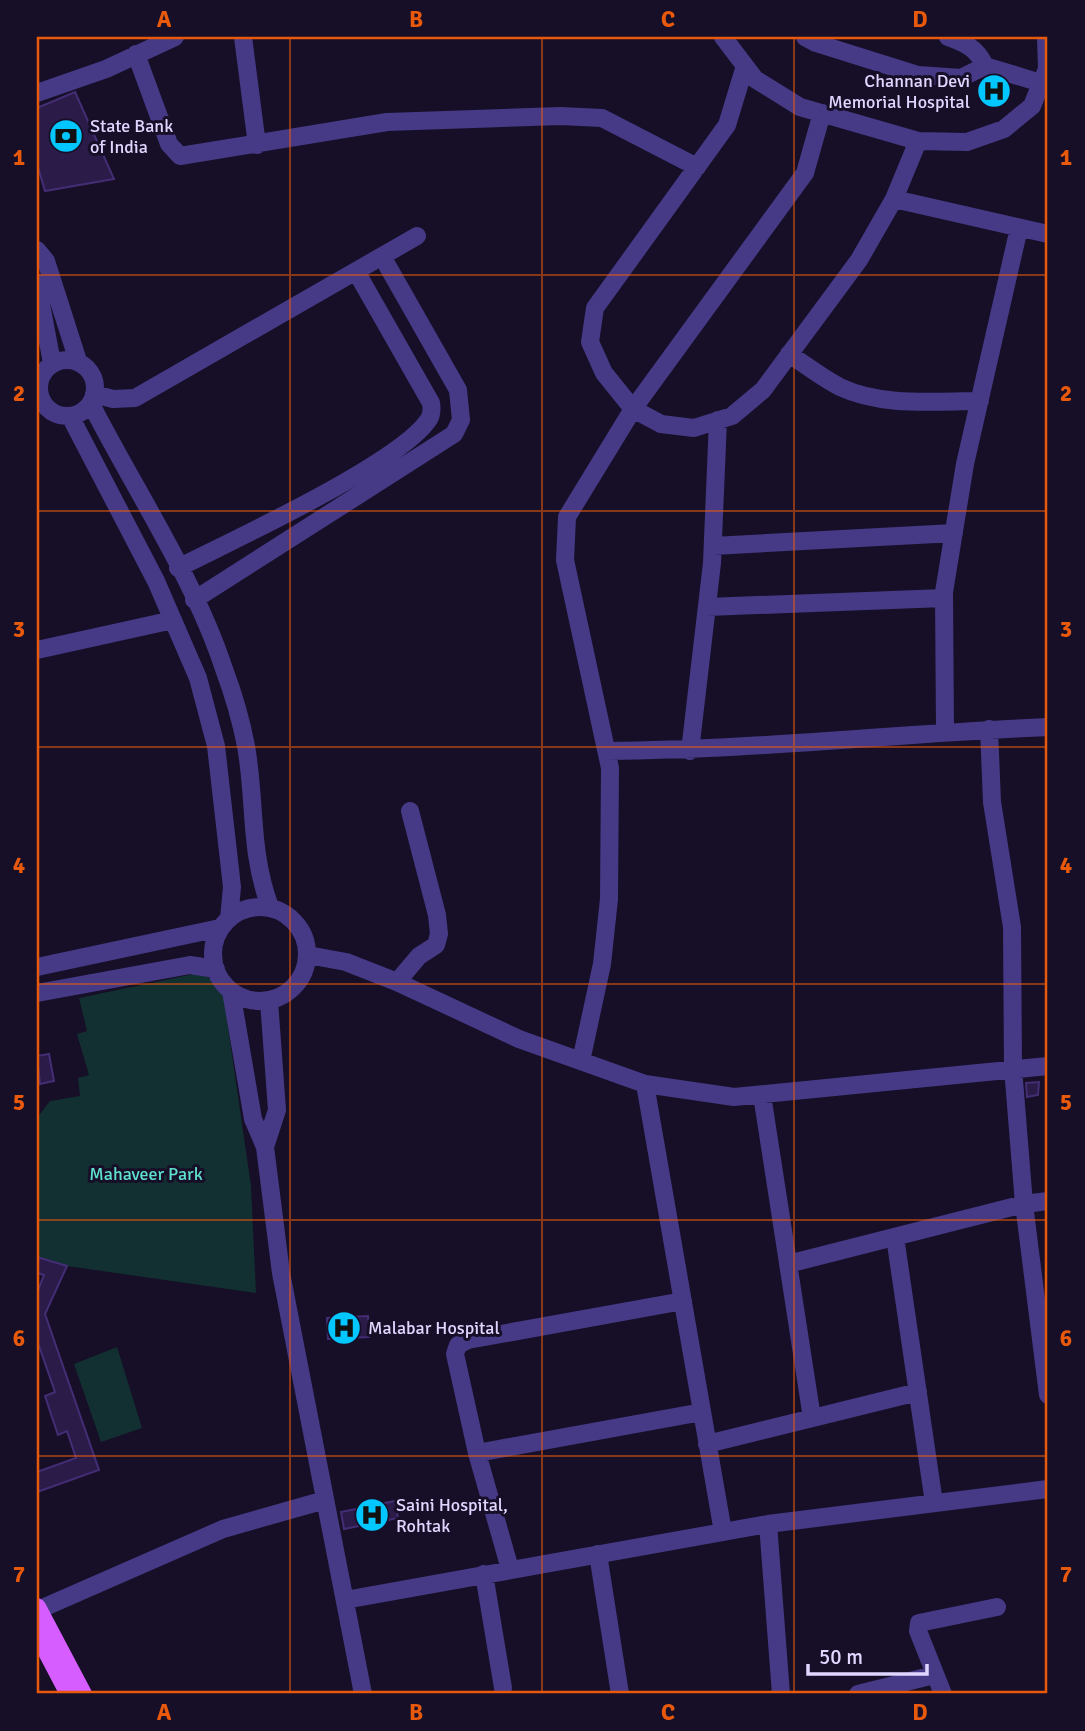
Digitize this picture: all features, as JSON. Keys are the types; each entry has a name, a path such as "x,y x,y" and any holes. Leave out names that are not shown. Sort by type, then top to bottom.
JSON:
{"main road":[{"path":"37,1608 83,1694"},
{"path":"37,1633 69,1694"},
{"path":"37,1655 58,1694"}],"street":[{"path":"37,93 175,37"},
{"path":"243,37 257,145"},
{"path":"723,37 755,79 789,100 822,113 918,142 967,142 1004,129 1032,106 1047,69 1046,37"},
{"path":"805,37 816,43 918,75 961,78 985,66 1041,83"},
{"path":"948,37 968,45 980,54 985,66"},
{"path":"136,54 169,144 180,156 387,122 560,116 602,118 697,167"},
{"path":"745,66 727,125 595,307 590,342 604,373 633,410 661,424 694,428 732,416 763,390 859,260 894,199 918,142"},
{"path":"581,1061 602,964 608,899 610,768 565,561 564,526 633,410 805,173 822,113"},
{"path":"894,199 1048,234"},
{"path":"945,731 944,598 980,401 1019,228"},
{"path":"37,283 42,401 52,412 70,416 79,414 93,399 135,398 357,274 417,236"},
{"path":"37,250 46,261 78,361 94,377 93,399 194,600 224,668 246,746 253,842 260,880 270,908"},
{"path":"194,600 454,434 461,419 458,390 383,258"},
{"path":"178,568 373,464 409,439 428,419 431,403 357,274"},
{"path":"789,354 840,387 865,395 891,400 980,401"},
{"path":"41,378 65,359 78,361"},
{"path":"70,416 156,581 198,678 215,746 232,887 225,923 213,955 216,970 231,991 253,1119 265,1147 281,1273 363,1694"},
{"path":"690,751 713,546 718,420"},
{"path":"713,546 954,533"},
{"path":"707,607 944,598"},
{"path":"37,650 173,620"},
{"path":"607,751 690,751 945,731 1048,727"},
{"path":"989,729 992,802 1012,928 1013,1068 1024,1204 1048,1395"},
{"path":"397,982 419,956 436,945 439,934 437,915 410,811"},
{"path":"37,967 225,923 254,907 270,908 289,916 303,934 308,955 303,976 288,993 269,1001 249,1000 231,991"},
{"path":"308,955 346,962 397,982 519,1039 645,1084 734,1097 1048,1066"},
{"path":"37,993 190,965 216,970"},
{"path":"265,1147 276,1110 269,1001"},
{"path":"645,1084 723,1532"},
{"path":"762,1095 812,1418"},
{"path":"788,1264 1024,1204 1048,1201"},
{"path":"895,1237 934,1503"},
{"path":"510,1569 477,1453 455,1354 461,1342 683,1301"},
{"path":"708,1444 918,1392"},
{"path":"477,1453 702,1412"},
{"path":"345,1600 768,1524 1048,1489"},
{"path":"37,1608 223,1530 325,1500"},
{"path":"768,1524 781,1694"},
{"path":"598,1554 620,1694"},
{"path":"484,1574 503,1688"},
{"path":"943,1694 918,1631 919,1623 997,1606"},
{"path":"858,1694 934,1675"}],"green space":[{"name":"Mahaveer Park","path":"203,972 223,992 251,1186 256,1293 67,1266 37,1257 37,1118 50,1101 80,1096 78,1078 89,1075 77,1034 87,1031 79,998"},
{"path":"117,1347 142,1428 101,1442 74,1364"}],"building":[{"name":"State Bank of India","path":"75,92 114,179 45,191 37,164 37,108"},
{"path":"49,1054 54,1081 40,1084 37,1056"},
{"path":"1039,1082 1038,1095 1027,1097 1026,1083"},
{"path":"37,1257 67,1266 45,1314 99,1470 37,1492 37,1472 76,1458 67,1431 58,1435 45,1396 55,1392 37,1340 37,1293 44,1275 37,1273"},
{"path":"368,1316 369,1337 328,1339 327,1318"},
{"path":"395,1501 398,1518 344,1529 341,1512"}],"place":[{"name":"Channan Devi Memorial Hospital","path":"994,91"},
{"name":"State Bank of India","path":"66,136"},
{"name":"Malabar Hospital","path":"344,1328"},
{"name":"Saini Hospital, Rohtak","path":"372,1515"}]}
